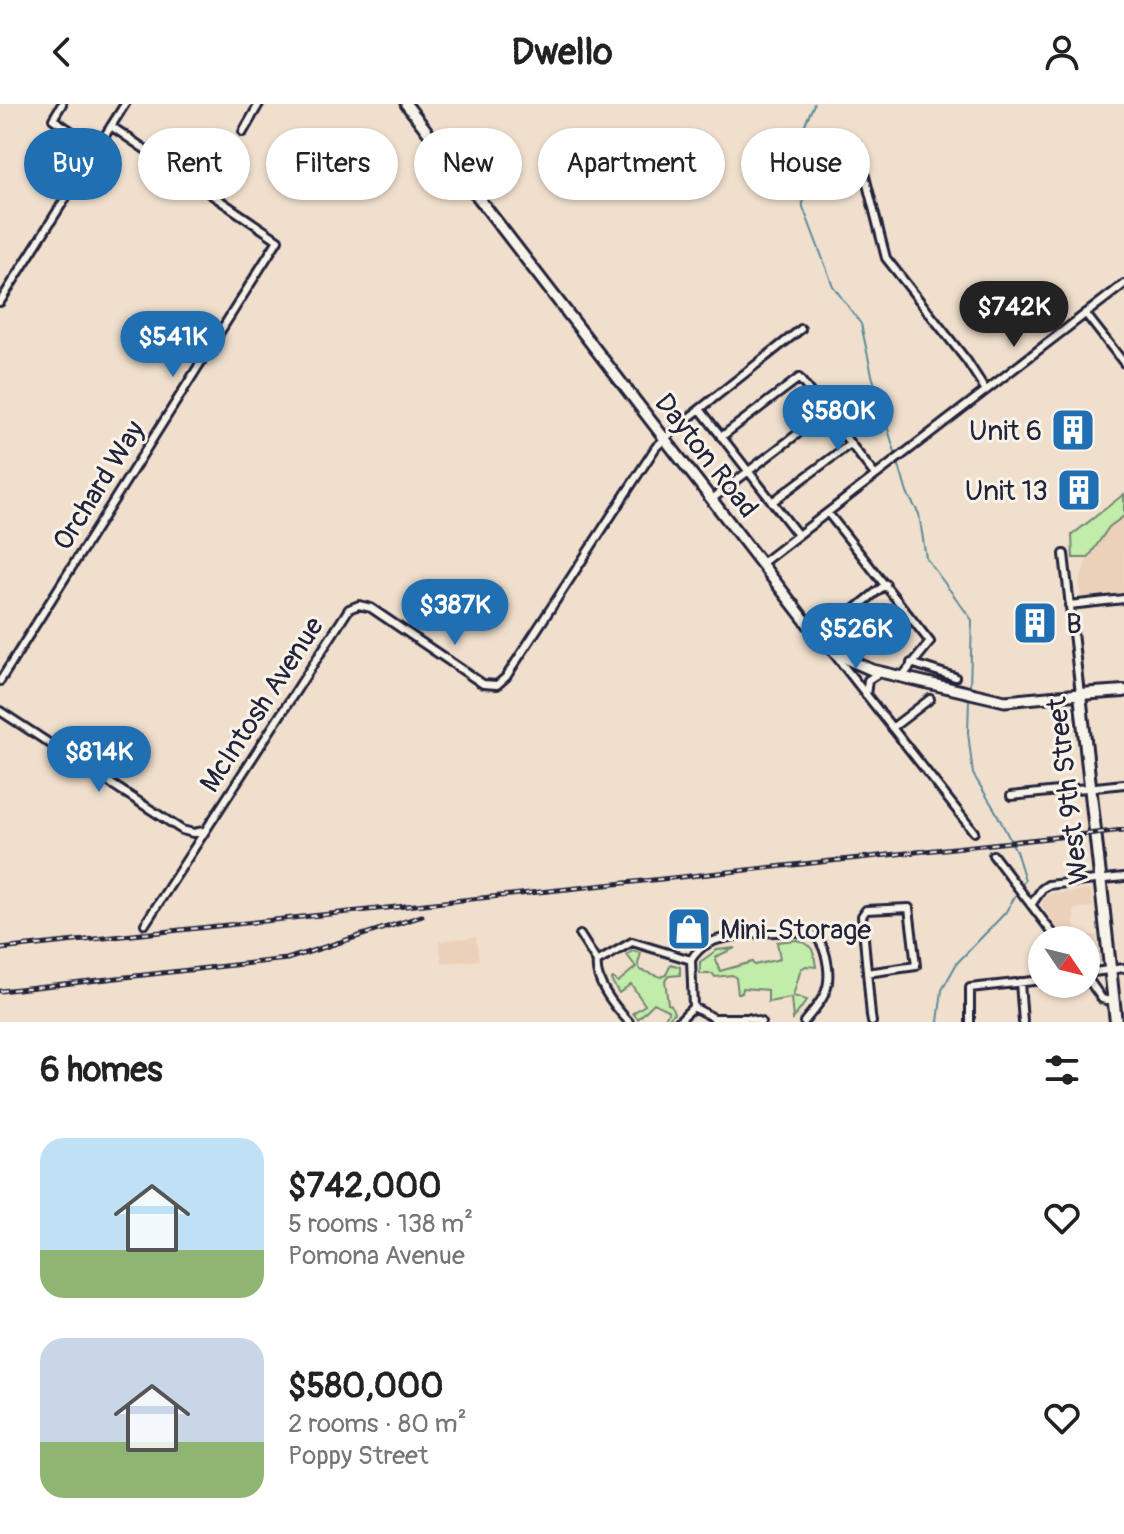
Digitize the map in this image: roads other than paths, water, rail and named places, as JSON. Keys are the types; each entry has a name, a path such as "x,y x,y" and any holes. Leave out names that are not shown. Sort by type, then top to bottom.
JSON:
{"main road":[{"path":"1080,694 1124,691"},
{"name":"West 9th Street","path":"1080,694 1116,1022"}],"street":[{"path":"62,104 53,119 67,128"},
{"path":"111,126 125,104"},
{"path":"245,128 259,104"},
{"name":"Dayton Road","path":"406,104 974,832"},
{"name":"Orchard Way","path":"0,681 278,240 111,126"},
{"path":"870,196 886,258 967,361 985,389"},
{"path":"0,302 64,200"},
{"path":"762,563 1124,284"},
{"path":"1085,313 1124,363"},
{"name":"McIntosh Avenue","path":"145,924 345,614 355,606 365,605 483,684 492,686 502,682 650,456 665,438 801,329"},
{"path":"721,437 799,378 875,475"},
{"path":"700,409 798,535"},
{"path":"712,499 825,413"},
{"path":"772,502 850,444"},
{"path":"828,513 930,644 901,678"},
{"name":"West 9th Street","path":"1064,554 1080,694"},
{"path":"886,584 820,636 849,660 882,673 984,697 1020,702 1080,694"},
{"path":"1069,605 1124,599"},
{"path":"911,663 955,677"},
{"path":"867,695 868,680 882,673"},
{"path":"892,728 930,699"},
{"path":"0,711 182,830 193,833 206,831"},
{"path":"1011,796 1124,784"},
{"path":"993,855 1047,926"},
{"path":"1031,905 1048,885 1124,877"},
{"path":"867,973 916,966 909,908 866,910 862,916 867,973 872,1022"},
{"path":"678,1022 693,1007 691,960 709,943 724,938 795,930 816,936 824,949 827,988 804,1022"},
{"path":"580,935 597,962 600,981 629,1022"},
{"path":"597,962 632,942 691,960"},
{"path":"1100,972 1124,968"},
{"path":"970,1022 970,988 1028,981"},
{"path":"1020,982 1023,1022"},
{"path":"1100,996 1115,1002"},
{"path":"693,1007 714,1018 748,1018 761,1022"}],"waterway":[{"path":"814,104 805,124 801,170 803,207 833,286 861,324 872,375 896,456"},
{"path":"898,462 907,493 919,514 926,558 972,620 970,688"},
{"path":"938,1022 942,990 957,963 1005,913 1025,880 1016,851 973,774 968,733 969,698"}],"railway":[{"path":"0,949 1124,830"},
{"path":"0,991 287,959 422,916"}],"place":[{"name":"Unit 6","path":"1073,430"},
{"name":"Unit 13","path":"1079,490"},
{"name":"B","path":"1035,623"},
{"name":"Mini-Storage","path":"689,929"}]}
